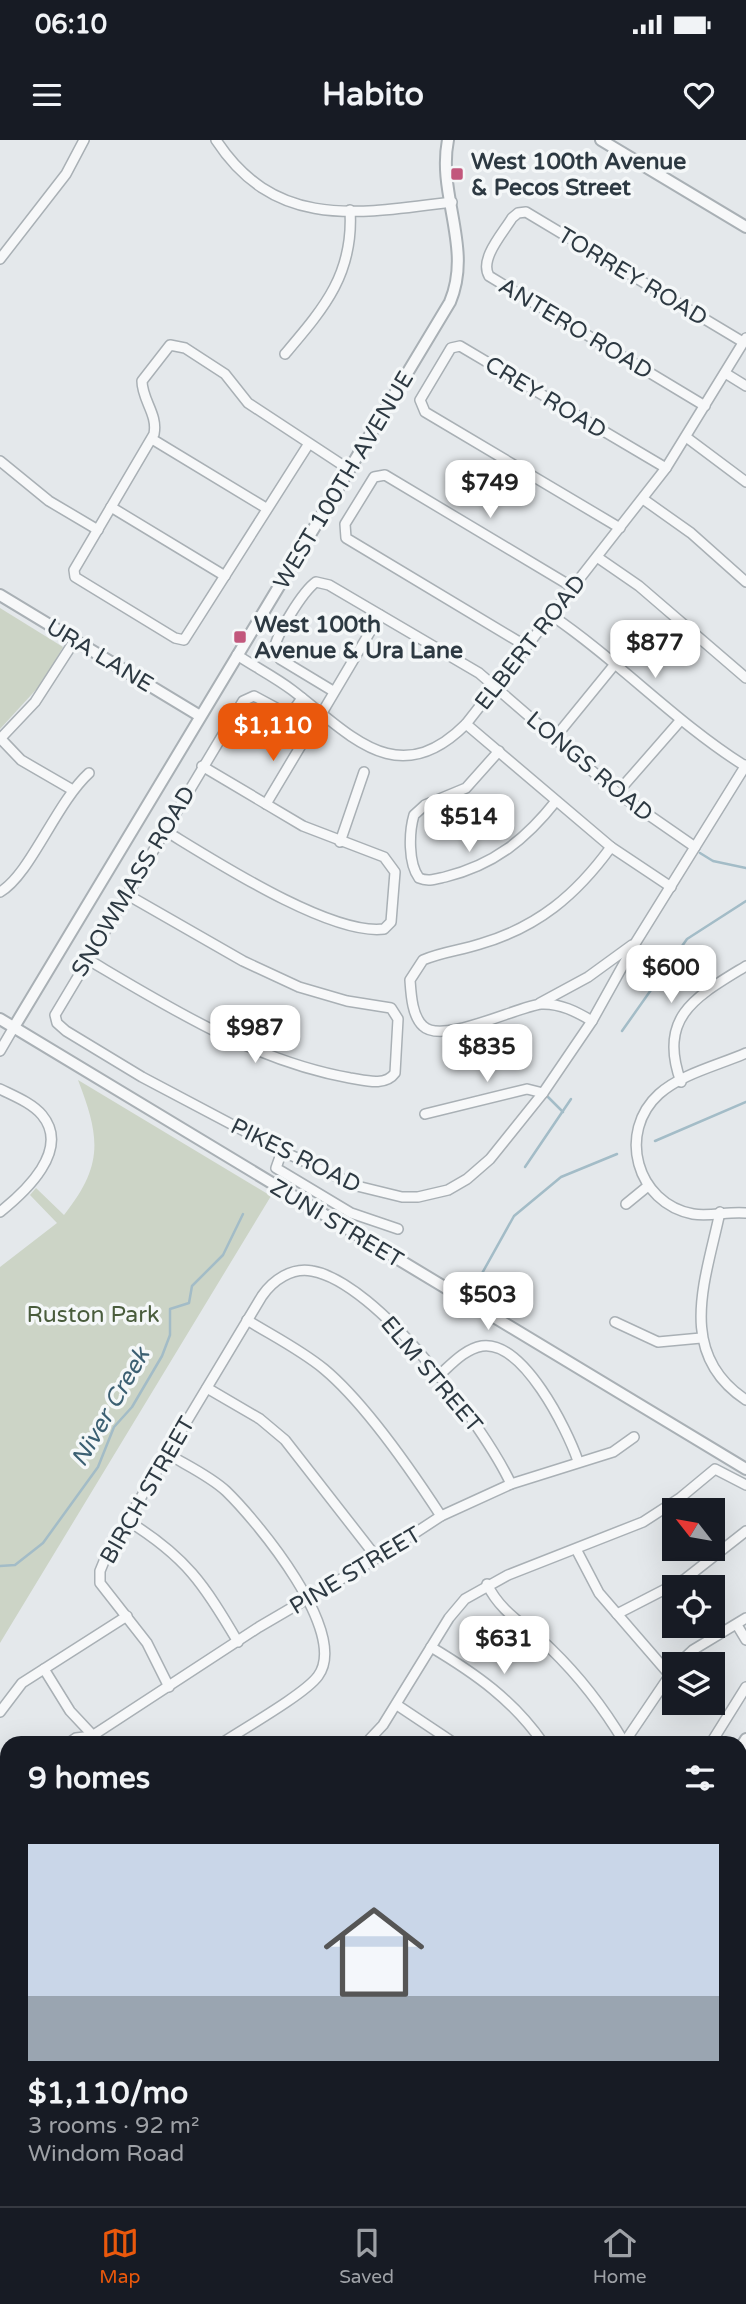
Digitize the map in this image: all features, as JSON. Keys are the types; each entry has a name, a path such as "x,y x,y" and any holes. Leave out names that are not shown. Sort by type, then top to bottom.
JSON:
{"street":[{"path":"0,258 66,174 84,140"},
{"path":"216,140 237,168 277,199 314,209 350,210 452,202"},
{"name":"WEST 100TH AVENUE","path":"0,1051 456,289 460,265 447,166 448,140"},
{"path":"601,140 746,227"},
{"path":"285,354 339,281 348,249 350,210"},
{"name":"TORREY ROAD","path":"504,232 515,215 523,212 745,340"},
{"name":"ANTERO ROAD","path":"504,232 488,259 486,269 489,276 705,406"},
{"name":"ELBERT ROAD","path":"237,656 302,698 354,740 375,752 391,756 412,756 430,750 454,736 666,468 745,340"},
{"path":"308,444 189,636 183,641 75,577 74,570 152,439 156,425 142,381 167,347 174,344 225,374 245,400 350,470"},
{"name":"CREY ROAD","path":"620,528 469,439 422,408 420,400 451,348 460,346 666,468"},
{"path":"725,373 746,386"},
{"path":"686,437 746,481"},
{"path":"152,439 266,508"},
{"path":"0,461 38,493 98,530"},
{"path":"526,646 346,538 345,524 377,475 391,478 574,587"},
{"path":"643,499 691,533 746,582"},
{"path":"111,507 225,576"},
{"path":"597,557 639,586 746,678"},
{"name":"LONGS ROAD","path":"333,691 280,659 274,647 311,585 321,582 479,673 620,795 695,847"},
{"name":"URA LANE","path":"0,595 200,716"},
{"path":"302,698 290,715 316,723 323,716 333,691 380,615"},
{"path":"551,615 586,638 680,721 746,766"},
{"path":"71,789 21,760 0,739 35,702 75,640"},
{"path":"562,729 615,664"},
{"name":"SNOWMASS ROAD","path":"56,1019 57,1010 87,959 202,766 246,698 254,696 290,715"},
{"path":"624,785 680,721"},
{"path":"466,724 611,847 671,887"},
{"path":"266,804 306,737"},
{"path":"499,751 466,788 417,811 411,825 413,867 416,876 424,880 462,873 503,854 531,831 556,801"},
{"path":"164,830 264,889 343,922 364,928 384,929 391,922 395,872 389,862 340,842 266,804 202,766"},
{"name":"PIKES ROAD","path":"56,1019 66,1031 142,1077 282,1151 366,1189 390,1195 418,1197 447,1190 467,1179 490,1159 543,1093 592,1021 636,942 746,766"},
{"path":"340,842 364,772"},
{"path":"0,892 18,875 71,789 89,773"},
{"path":"611,847 575,892 543,917 492,940 423,960 410,980 416,1016 422,1026 434,1032 474,1024 539,1004 588,977 636,942"},
{"path":"87,959 232,1040 317,1070 385,1081 393,1077 397,1069 397,1014 391,1008 347,1002 299,986 243,961 126,894"},
{"path":"681,1082 673,1049 682,1016 701,994 746,967"},
{"path":"539,1004 564,1007 592,1021"},
{"name":"ZUNI STREET","path":"0,1019 746,1469"},
{"path":"746,1053 665,1089 650,1104 638,1127 636,1155 648,1186 679,1209 699,1214 746,1213"},
{"path":"0,1088 30,1106 47,1122 51,1135 51,1149 33,1180 0,1212"},
{"path":"425,1114 527,1089 543,1093"},
{"path":"282,1151 276,1168 351,1213 398,1229"},
{"path":"626,1205 648,1186"},
{"path":"720,1212 700,1307 701,1338 717,1371 746,1400"},
{"name":"BIRCH STREET","path":"127,1616 104,1591 99,1575 107,1554 247,1320 268,1287 289,1273 310,1270 336,1281"},
{"name":"ELM STREET","path":"336,1281 385,1317 437,1377 486,1438 511,1484"},
{"path":"247,1320 296,1349 335,1379 419,1482 442,1516"},
{"path":"615,1322 657,1342 701,1338"},
{"path":"437,1377 476,1348 493,1347 511,1354 557,1415 578,1461"},
{"path":"207,1388 260,1419 285,1440 377,1558"},
{"name":"PINE STREET","path":"100,1736 238,1642 442,1516 511,1484 613,1451 634,1437"},
{"path":"167,1454 227,1492 281,1558 308,1600 326,1642 324,1663 318,1676 232,1736"},
{"path":"372,1736 397,1704 456,1609 487,1584 643,1522 680,1498 715,1469 746,1485"},
{"path":"128,1521 166,1545 188,1566 210,1595 238,1642"},
{"path":"617,1614 685,1578 746,1531"},
{"path":"576,1549 589,1579 617,1614 662,1662"},
{"path":"487,1584 504,1610 537,1635 585,1684 620,1736"},
{"path":"0,1712 12,1692 127,1616 147,1643 169,1687"},
{"path":"691,1652 746,1618"},
{"path":"737,1625 746,1640"},
{"path":"431,1647 505,1697 537,1736"},
{"path":"44,1669 65,1705 89,1736"},
{"path":"628,1736 662,1685"},
{"path":"715,1736 746,1687"},
{"path":"397,1704 444,1736"}],"green space":[{"path":"0,608 63,647 43,682 0,729"},
{"name":"Ruston Park","path":"78,1080 271,1196 0,1643 0,1267 57,1223 30,1195 36,1188 64,1215 86,1181 92,1165 94,1135"}],"waterway":[{"path":"700,853 713,861 746,868"},
{"path":"622,1031 687,939 746,901"},
{"path":"548,1097 563,1112"},
{"path":"525,1167 571,1099"},
{"name":"Niver Creek","path":"655,1141 746,1102"},
{"name":"Niver Creek","path":"480,1277 514,1216 561,1177 617,1154"},
{"name":"Niver Creek","path":"0,1566 15,1565 43,1543 98,1467 114,1427 132,1407 162,1356 170,1335 170,1309 189,1303 192,1286 223,1255 243,1214"}],"place":[{"name":"West 100th Avenue & Pecos Street","path":"457,174"},
{"name":"West 100th Avenue & Ura Lane","path":"240,637"}]}
